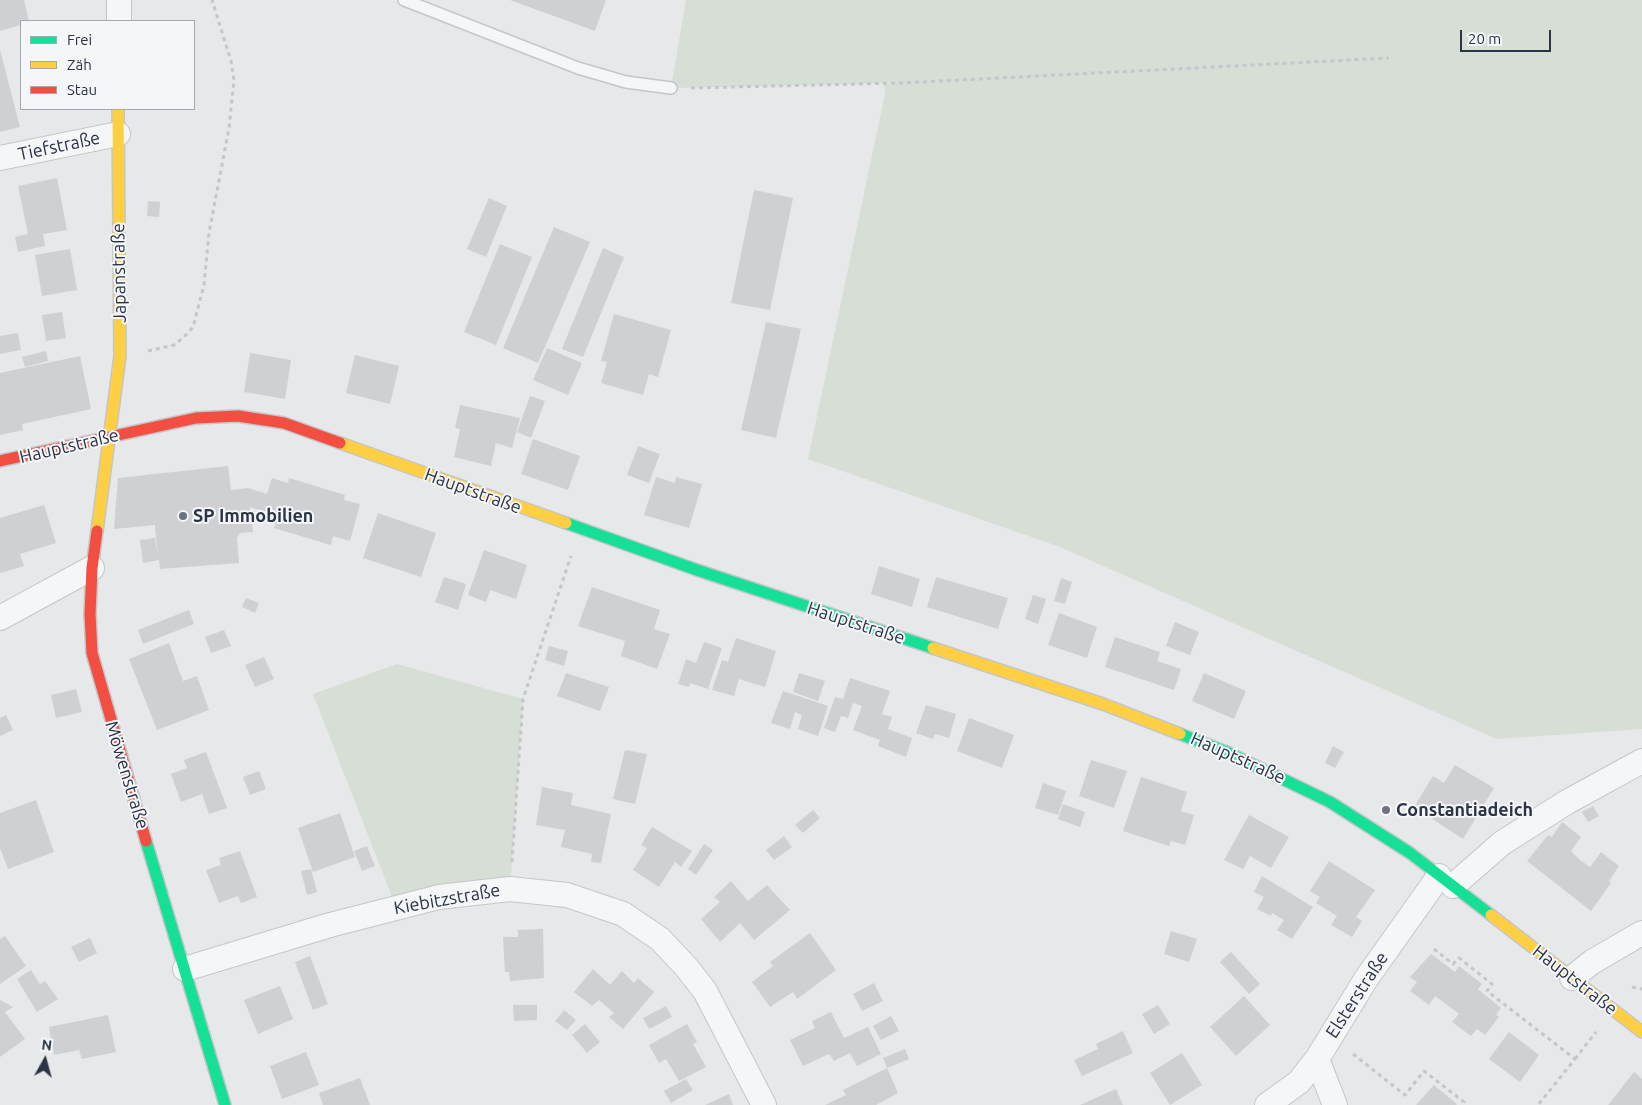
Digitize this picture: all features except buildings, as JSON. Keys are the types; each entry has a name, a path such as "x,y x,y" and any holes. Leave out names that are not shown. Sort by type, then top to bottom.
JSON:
{"street":[{"path":"119,0 119,20"},
{"name":"Japanstraße","path":"109,437 120,356 118,110"},
{"name":"Tiefstraße","path":"0,158 118,134"},
{"name":"Hauptstraße","path":"0,461 196,418 238,416 284,423 580,530 1103,704 1229,753 1330,802 1410,853 1642,1032"},
{"name":"Möwenstraße","path":"109,437 92,568 90,614 92,653 225,1105"},
{"path":"0,618 92,568"},
{"name":"Elsterstraße","path":"1267,1105 1299,1082 1317,1059 1372,971 1446,881 1502,842 1567,802 1642,761"},
{"name":"Kiebitzstraße","path":"185,969 396,907 439,897 485,890 510,889 567,895 623,914 660,939 705,991 764,1105"},
{"path":"1572,978 1592,962 1642,933"},
{"path":"1317,1059 1335,1105"}],"lane":[{"path":"404,0 578,68 626,82 671,88"}],"path":[{"path":"120,356 174,345 184,337 193,327 204,285 209,233 229,128 234,80 231,61 212,0"},
{"path":"671,88 901,83 1389,58"},
{"path":"510,889 523,700 580,530"},
{"path":"1434,949 1453,964 1459,958 1492,984 1487,991 1575,1059 1538,1105"},
{"path":"1330,1036 1405,1095 1424,1071 1464,1102 1462,1105"}],"shaded area":[{"path":"686,0 1642,0 1642,729 1497,739 1060,547 808,459 885,94 884,85 894,83 671,88"},
{"path":"397,664 523,699 510,889 396,907 313,694"}],"traffic: fast":[{"path":"566,523 697,570 933,648"},
{"path":"1180,734 1229,753 1330,802 1410,853 1491,915"},
{"path":"146,841 225,1105"}],"traffic: slow":[{"path":"97,531 120,356 118,110"},
{"path":"340,443 566,523"},
{"path":"933,648 1103,704 1180,734"},
{"path":"1491,915 1642,1032"}],"traffic: jam":[{"path":"0,461 196,418 238,416 284,423 340,443"},
{"path":"97,531 92,568 90,614 92,653 146,841"}],"place":[{"name":"SP Immobilien","path":"183,516"},
{"name":"Constantiadeich","path":"1386,810"}]}
